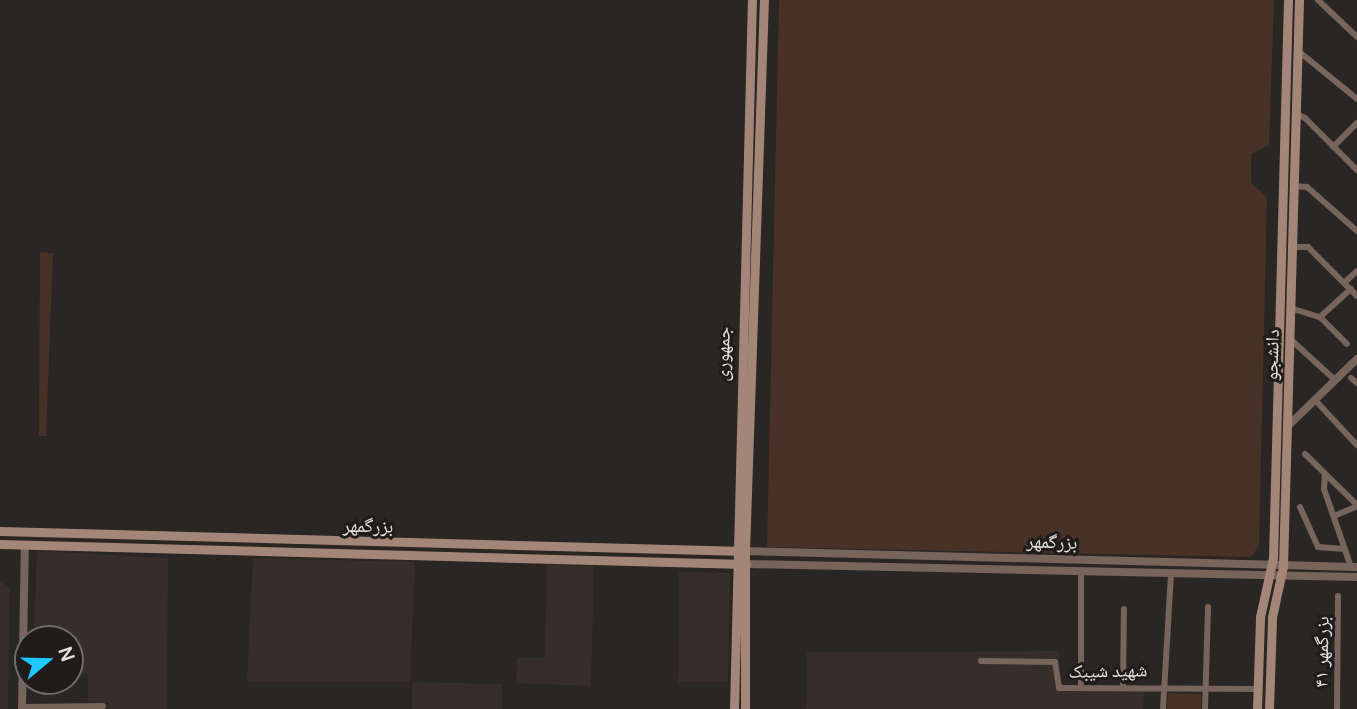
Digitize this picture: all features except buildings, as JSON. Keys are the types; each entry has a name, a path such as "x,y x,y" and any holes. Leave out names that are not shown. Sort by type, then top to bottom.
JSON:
{"main road":[{"name":"جمهوری","path":"734,709 734,563 740,551 752,0"},
{"name":"جمهوری","path":"747,291 764,0"},
{"name":"دانشجو","path":"1257,709 1260,617 1270,571 1288,0"},
{"name":"دانشجو","path":"1269,709 1272,617 1282,571 1299,0"},
{"path":"1285,73 1297,73"},
{"name":"بزرگمهر","path":"0,531 740,551"},
{"name":"بزرگمهر","path":"0,544 746,564"},
{"path":"611,548 611,560"},
{"name":"جمهوری","path":"740,551 746,564 745,709"},
{"path":"734,691 745,692"}],"street":[{"path":"1318,0 1357,37"},
{"path":"1297,50 1356,97"},
{"path":"1296,114 1357,170"},
{"path":"1333,147 1357,123"},
{"path":"1294,186 1307,187 1357,231"},
{"path":"1292,247 1308,247 1357,296"},
{"path":"1345,282 1357,271"},
{"path":"1320,317 1351,289"},
{"path":"1290,308 1320,317 1347,344"},
{"path":"1290,338 1335,380"},
{"path":"1287,427 1357,359"},
{"path":"1315,400 1357,444"},
{"path":"1304,454 1357,506 1334,516"},
{"path":"1325,475 1324,489 1354,567"},
{"path":"1300,508 1318,547 1345,549"},
{"path":"25,545 22,708 103,706"},
{"name":"بزرگمهر","path":"740,551 1075,560 1270,571"},
{"path":"941,568 942,556"},
{"path":"1075,560 1081,687"},
{"name":"بزرگمهر","path":"746,564 1171,573 1354,567"},
{"name":"بزرگمهر","path":"1282,571 1357,577"},
{"path":"1163,709 1171,573"},
{"name":"بزرگمهر ۴۱","path":"1337,709 1338,596"},
{"path":"1205,709 1208,607"},
{"path":"1123,686 1124,609"},
{"name":"شهید شیبک","path":"981,661 1055,662 1059,688 1164,686 1258,689"}],"shaded area":[{"path":"779,0 1274,0 1269,145 1252,154 1251,160 1251,183 1267,197 1259,546 1251,557 767,547"},
{"path":"40,252 53,253 46,436 39,436"},
{"path":"37,551 168,558 167,709 109,709 109,703 88,702 88,674 84,674 84,625 34,625"},
{"path":"253,558 415,562 410,682 247,682"},
{"path":"547,565 594,566 591,686 516,683 517,658 545,658"},
{"path":"679,572 730,573 728,682 678,682"},
{"path":"0,581 10,588 8,709 0,709"},
{"path":"1059,651 1059,691 1144,691 1143,709 806,709 807,652"},
{"path":"412,682 502,684 502,709 412,709"},
{"path":"1168,693 1201,694 1201,709 1167,709"}]}
